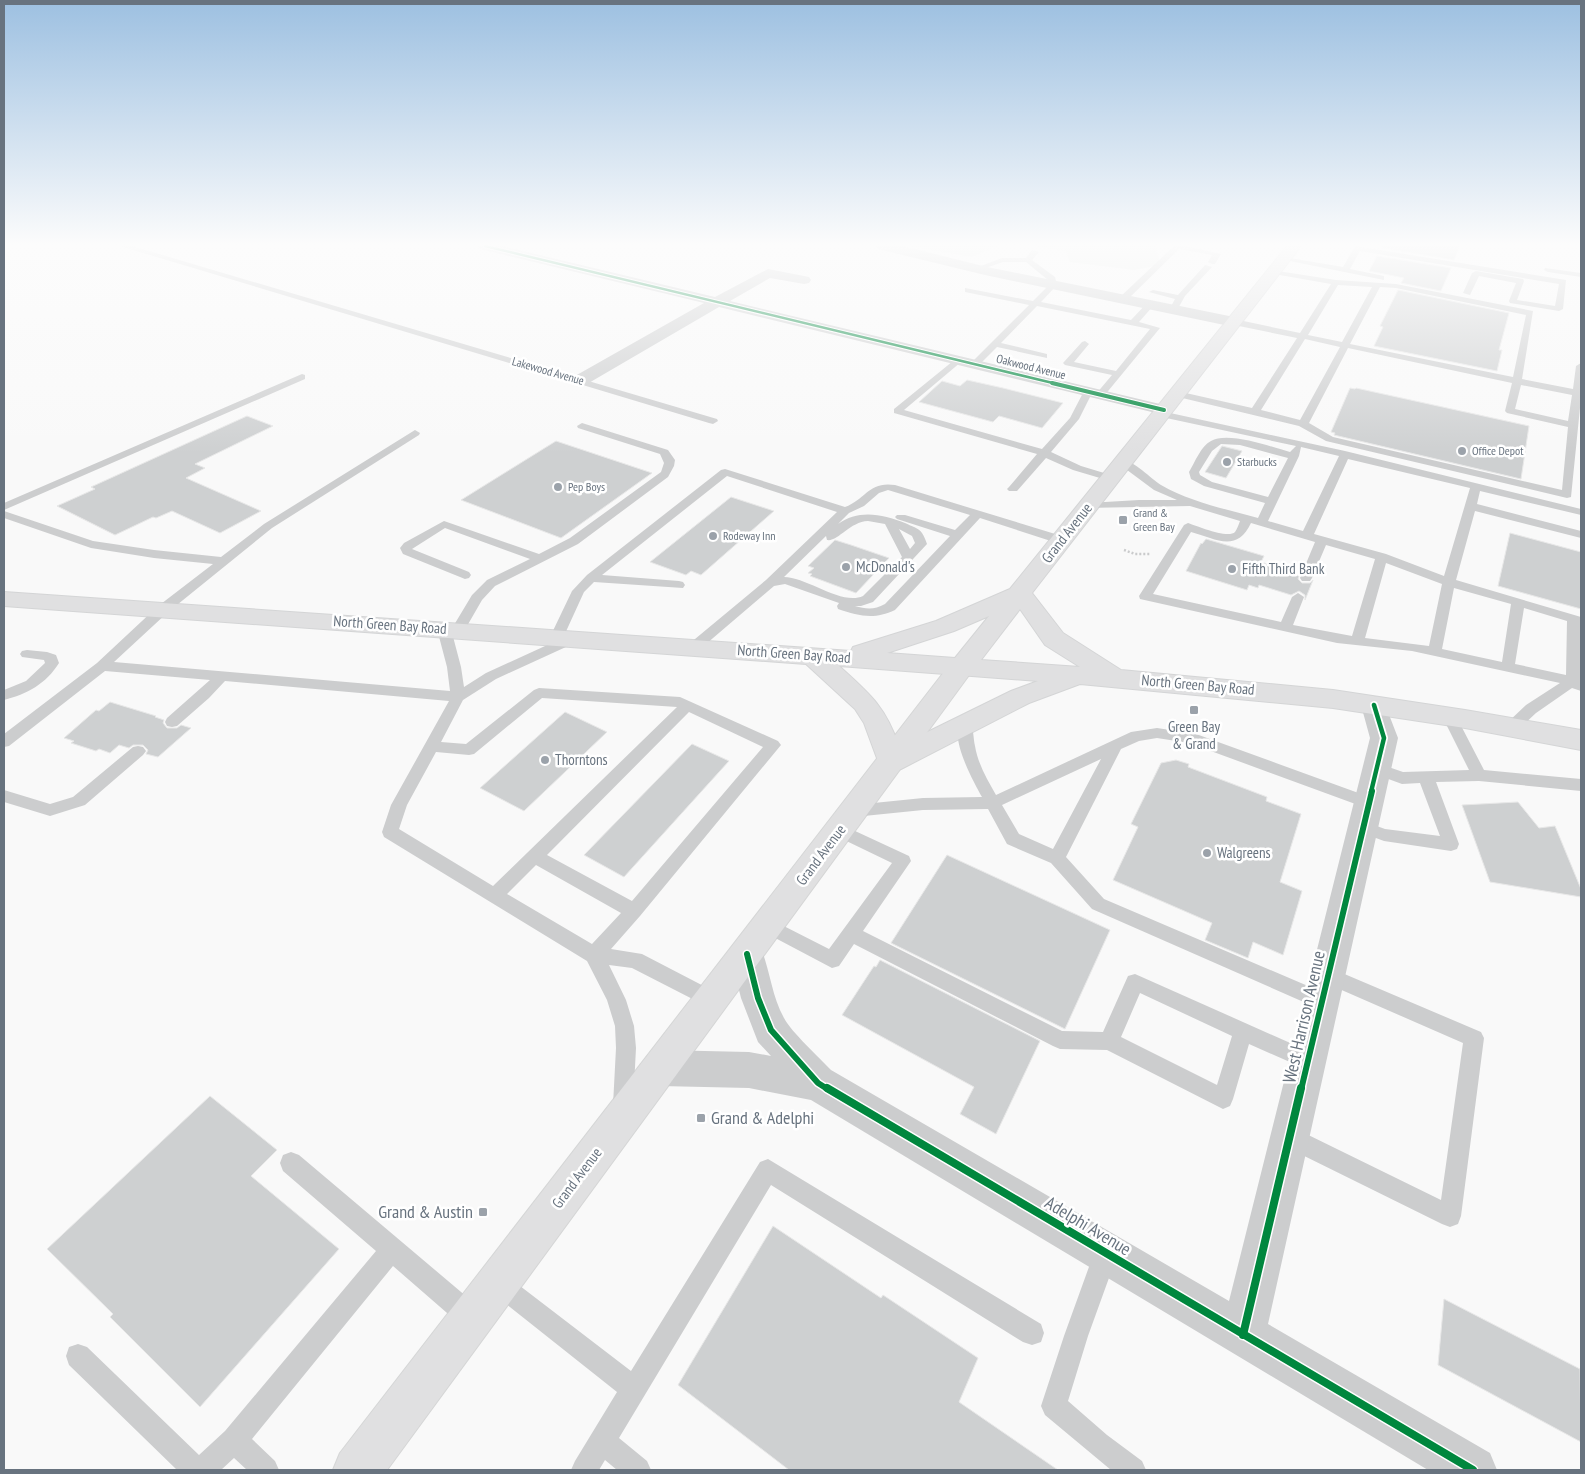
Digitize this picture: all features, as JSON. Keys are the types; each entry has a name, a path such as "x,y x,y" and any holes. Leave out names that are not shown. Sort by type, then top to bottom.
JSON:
{"main road":[{"name":"Grand Avenue","path":"357,1470 963,665 1240,315"},
{"path":"847,658 945,626 1020,593 1054,639 1118,678"},
{"name":"North Green Bay Road","path":"4,599 963,665 1266,691 1449,716 1581,740"},
{"path":"812,656 864,703 877,722 891,762 1020,697 1080,675"}],"street":[{"path":"581,380 695,315"},
{"name":"Oakwood Avenue","path":"766,315 1095,393 1163,412"},
{"path":"1211,315 1234,322"},
{"name":"West Harrison Avenue","path":"1243,1334 1384,738 1374,705"},
{"name":"Adelphi Avenue","path":"746,954 758,998 771,1030 818,1083 1473,1470"},
{"name":"Adelphi Avenue","path":"660,1068 749,1070 818,1083"}],"lane":[{"name":"Lakewood Avenue","path":"359,315 713,420"},
{"path":"974,364 1023,315"},
{"path":"1013,489 1095,393 1118,374 1156,328 1090,315"},
{"path":"1133,323 1139,315"},
{"path":"1255,412 1315,315"},
{"path":"1303,424 1361,315"},
{"path":"1530,315 1510,412 1573,425"},
{"path":"1234,322 1579,393"},
{"path":"994,344 1044,356"},
{"path":"1085,344 1068,362 1118,374"},
{"path":"958,360 897,411 1044,453 1077,468 1110,478"},
{"path":"1177,394 1303,424 1330,439 1567,495 1573,425 1579,393 1581,366"},
{"path":"4,507 302,377"},
{"path":"1163,412 1581,512"},
{"path":"458,696 451,629 476,598 491,583 574,541 664,475 669,468 671,462 669,456 664,452 582,426"},
{"path":"4,742 102,666 162,610 268,526 415,433"},
{"path":"1272,501 1208,484 1195,477 1194,472 1213,443 1221,440 1294,456"},
{"path":"1261,523 1300,444"},
{"path":"1306,536 1344,454"},
{"path":"1123,462 1158,488 1195,504 1382,557 1449,582 1578,620 1579,684"},
{"path":"712,1000 635,960 594,955 390,832 399,806 458,696 491,676 566,638 578,592 591,578 725,472 845,511"},
{"path":"694,647 770,583 845,511 859,504 874,490 886,486 1061,540"},
{"path":"1436,652 1449,582 1476,486"},
{"path":"1088,506 1139,503 1195,504"},
{"path":"859,504 958,535"},
{"path":"1470,506 1581,535"},
{"path":"770,583 868,614 879,613 890,607 978,513"},
{"path":"4,514 91,544 154,554 223,561"},
{"path":"770,583 786,580 845,601 861,602 868,599 918,549 921,540 917,534 909,529 870,516 851,520 786,580"},
{"path":"1247,519 1240,534 1233,538 1220,537 1188,528 1145,596 1337,640 1412,646 1579,684"},
{"path":"890,523 909,558"},
{"path":"465,575 408,551 406,548 444,524 539,558"},
{"path":"1306,578 1322,540"},
{"path":"1357,641 1382,557"},
{"path":"591,578 679,585"},
{"path":"1285,628 1298,597"},
{"path":"1508,667 1518,602"},
{"path":"4,695 27,688 44,674 52,663 51,658 47,656 27,654"},
{"path":"102,666 221,678 458,696"},
{"path":"172,722 221,678"},
{"path":"1512,727 1538,704 1579,684"},
{"path":"432,746 469,750 539,693 680,702 773,745 634,911 594,955"},
{"path":"494,896 687,706"},
{"path":"1449,716 1479,775"},
{"path":"965,726 967,746 974,769 1013,839 1057,858 1098,904 1152,929 1474,1038 1450,1216 1290,1137"},
{"path":"847,821 923,804 994,803 1136,736 1157,733 1191,738 1366,815 1384,835 1451,844 1426,777"},
{"path":"1057,858 1114,748"},
{"path":"4,796 50,810 79,801 138,751"},
{"path":"1377,769 1402,778 1479,775 1581,784"},
{"path":"768,926 832,960 903,861 847,821"},
{"path":"534,856 634,911"},
{"path":"851,934 1060,1040 1109,1041 1223,1099 1243,1032"},
{"path":"594,955 611,986 622,1017 626,1049 623,1117"},
{"path":"1109,1041 1135,982 1308,1061"},
{"path":"291,1163 392,1249 485,1300 634,1389"},
{"path":"584,1470 768,1170 1032,1333"},
{"path":"202,1470 234,1440 392,1249"},
{"path":"1106,1253 1078,1329 1054,1406 1098,1444 1133,1470"},
{"path":"78,1356 196,1470"},
{"path":"234,1440 266,1470"},
{"path":"602,1441 638,1470"}],"path":[{"path":"1124,550 1135,554 1157,554"}],"building":[{"path":"1386,315 1509,315 1499,350 1502,350 1497,371 1374,346 1383,327 1380,326"},
{"path":"967,380 1063,403 1042,428 999,416 993,422 919,402 942,381 960,386"},
{"name":"Office Depot","path":"1350,388 1529,426 1521,479 1334,435 1335,433 1331,432"},
{"path":"247,416 273,426 195,464 205,468 186,478 261,511 220,533 172,511 156,518 153,517 115,535 57,506 95,489 91,487"},
{"name":"Pep Boys","path":"556,441 652,473 561,538 461,500"},
{"name":"Starbucks","path":"1222,446 1242,451 1226,478 1205,472"},
{"name":"Rodeway Inn","path":"731,497 774,511 701,575 691,571 686,575 650,562"},
{"path":"1510,533 1581,552 1581,609 1498,586"},
{"name":"Fifth Third Bank","path":"1206,539 1264,556 1261,562 1270,565 1269,567 1299,576 1298,579 1302,583 1310,583 1313,580 1305,600 1305,595 1299,591 1291,595 1259,585 1258,588 1249,585 1247,590 1186,571 1201,543"},
{"name":"McDonald's","path":"835,540 889,558 856,593 810,576 812,574 808,573 814,568 808,566"},
{"path":"110,702 156,716 164,720 163,723 167,728 177,728 181,725 191,728 158,757 146,754 148,750 143,745 133,745 129,748 119,745 110,753 99,749 96,751 71,743 74,741 64,738 96,710 99,711"},
{"name":"Thorntons","path":"565,712 607,732 524,811 480,788"},
{"name":"Thorntons","path":"692,744 729,761 624,877 584,855"},
{"name":"Walgreens","path":"1176,760 1189,764 1188,767 1267,797 1266,801 1301,814 1280,882 1302,891 1283,955 1253,942 1248,958 1205,940 1212,923 1113,880 1138,827 1131,824 1161,763"},
{"path":"1518,802 1539,828 1555,826 1581,889 1581,897 1490,882 1462,805"},
{"path":"947,855 1110,930 1065,1029 891,943"},
{"path":"880,960 1040,1041 996,1134 960,1114 974,1087 842,1015 874,966 876,967"},
{"path":"210,1096 277,1150 251,1176 339,1249 200,1407 110,1317 113,1314 47,1249"},
{"path":"773,1226 881,1298 883,1295 978,1358 959,1402 1058,1470 789,1470 678,1385"},
{"path":"1444,1299 1580,1369 1581,1442 1438,1365"}],"cycle path":[{"path":"770,315 1164,410"},
{"path":"1243,1335 1384,738 1374,705"},
{"path":"747,954 758,998 771,1030 818,1083 1473,1470"}],"place":[{"name":"Office Depot","path":"1462,451"},
{"name":"Starbucks","path":"1227,462"},
{"name":"Pep Boys","path":"558,487"},
{"name":"Grand & Green Bay","path":"1123,520"},
{"name":"Rodeway Inn","path":"713,536"},
{"name":"McDonald's","path":"846,567"},
{"name":"Fifth Third Bank","path":"1232,569"},
{"name":"Green Bay & Grand","path":"1194,710"},
{"name":"Thorntons","path":"545,760"},
{"name":"Walgreens","path":"1207,853"},
{"name":"Grand & Adelphi","path":"701,1118"},
{"name":"Grand & Austin","path":"483,1212"}]}
